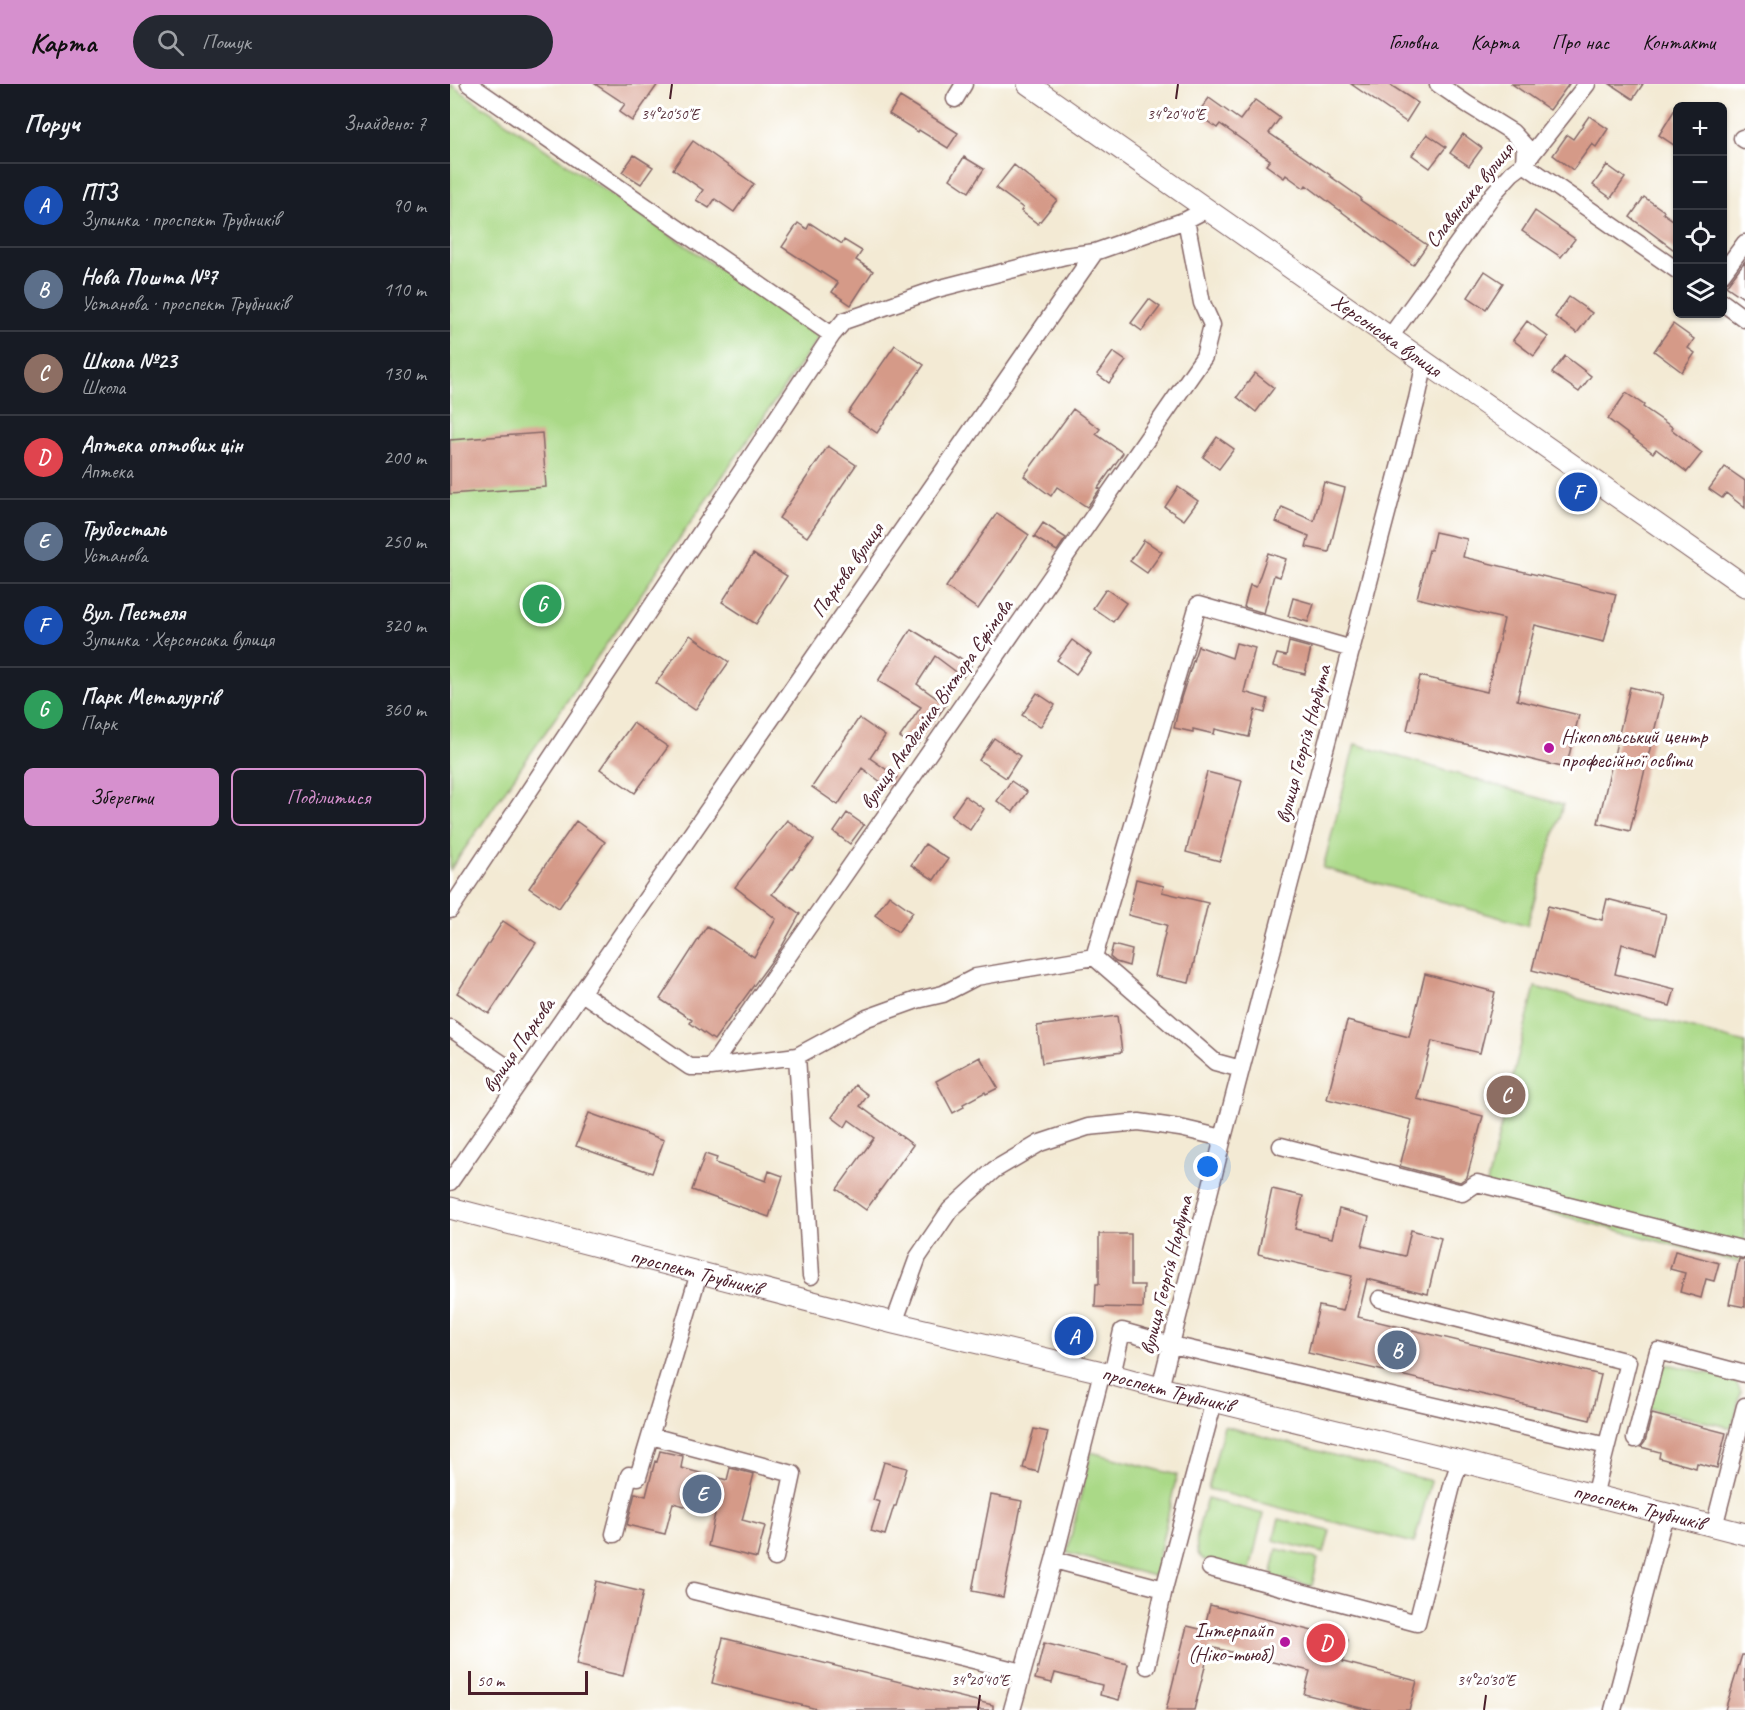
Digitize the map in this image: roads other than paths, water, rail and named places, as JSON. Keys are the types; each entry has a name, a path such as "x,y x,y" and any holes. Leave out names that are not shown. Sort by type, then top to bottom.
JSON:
{"main road":[{"name":"Херсонська вулиця","path":"1029,84 1745,586"},
{"name":"проспект Трубників","path":"450,1208 894,1323 1460,1461 1745,1534"}],"street":[{"path":"469,84 832,335"},
{"path":"955,99 964,84"},
{"path":"1438,84 1512,132 1525,146 1524,164 1673,268"},
{"name":"Славянська вулиця","path":"1390,337 1494,193 1512,173 1524,164 1587,84"},
{"path":"450,910 832,335 844,321 937,289 1065,256 1095,252 1186,220 1207,209"},
{"name":"вулиця Академіка Віктора Єфімова","path":"711,1067 1204,357 1212,325 1202,303 1186,220"},
{"path":"1727,267 1745,243"},
{"name":"Паркова вулиця","path":"582,993 1095,252"},
{"path":"1727,306 1745,319"},
{"name":"вулиця Георгія Нарбута","path":"1160,1388 1425,362"},
{"path":"1094,957 1198,605 1352,648"},
{"path":"582,993 690,1067 711,1067 797,1056 867,1018 917,1000 943,994 976,977 1094,957"},
{"path":"1094,957 1215,1062 1241,1070"},
{"name":"вулиця Паркова","path":"450,1182 582,993"},
{"path":"450,1028 523,1078"},
{"path":"797,1056 811,1276"},
{"path":"894,1323 918,1257 950,1210 994,1170 1040,1143 1088,1127 1139,1122 1223,1138"},
{"path":"1281,1146 1462,1193 1477,1184 1745,1250"},
{"path":"614,1534 629,1475 638,1477 699,1273"},
{"path":"1380,1299 1628,1362 1594,1496"},
{"path":"1012,1710 1107,1374 1122,1332 1607,1446"},
{"path":"1635,1439 1658,1351 1745,1374"},
{"path":"1147,1666 1164,1589 1214,1401"},
{"path":"1714,1527 1745,1406"},
{"path":"651,1436 793,1474 775,1558"},
{"path":"1210,1568 1417,1623 1460,1461"},
{"path":"1613,1710 1665,1514"},
{"path":"1054,1560 1164,1589"},
{"path":"694,1591 1022,1672"}],"place":[{"name":"Вул. Пестеля","path":"1578,492"},
{"name":"Парк Металургів","path":"542,604"},
{"name":"Нікопольський центр професійної освіти","path":"1549,748"},
{"name":"Школа №23","path":"1506,1095"},
{"name":"ПТЗ","path":"1074,1336"},
{"name":"Нова Пошта №7","path":"1397,1350"},
{"name":"Трубосталь","path":"702,1494"},
{"name":"Інтерпайп (Ніко-тьюб)","path":"1285,1642"},
{"name":"Аптека оптових цін","path":"1326,1643"}]}
